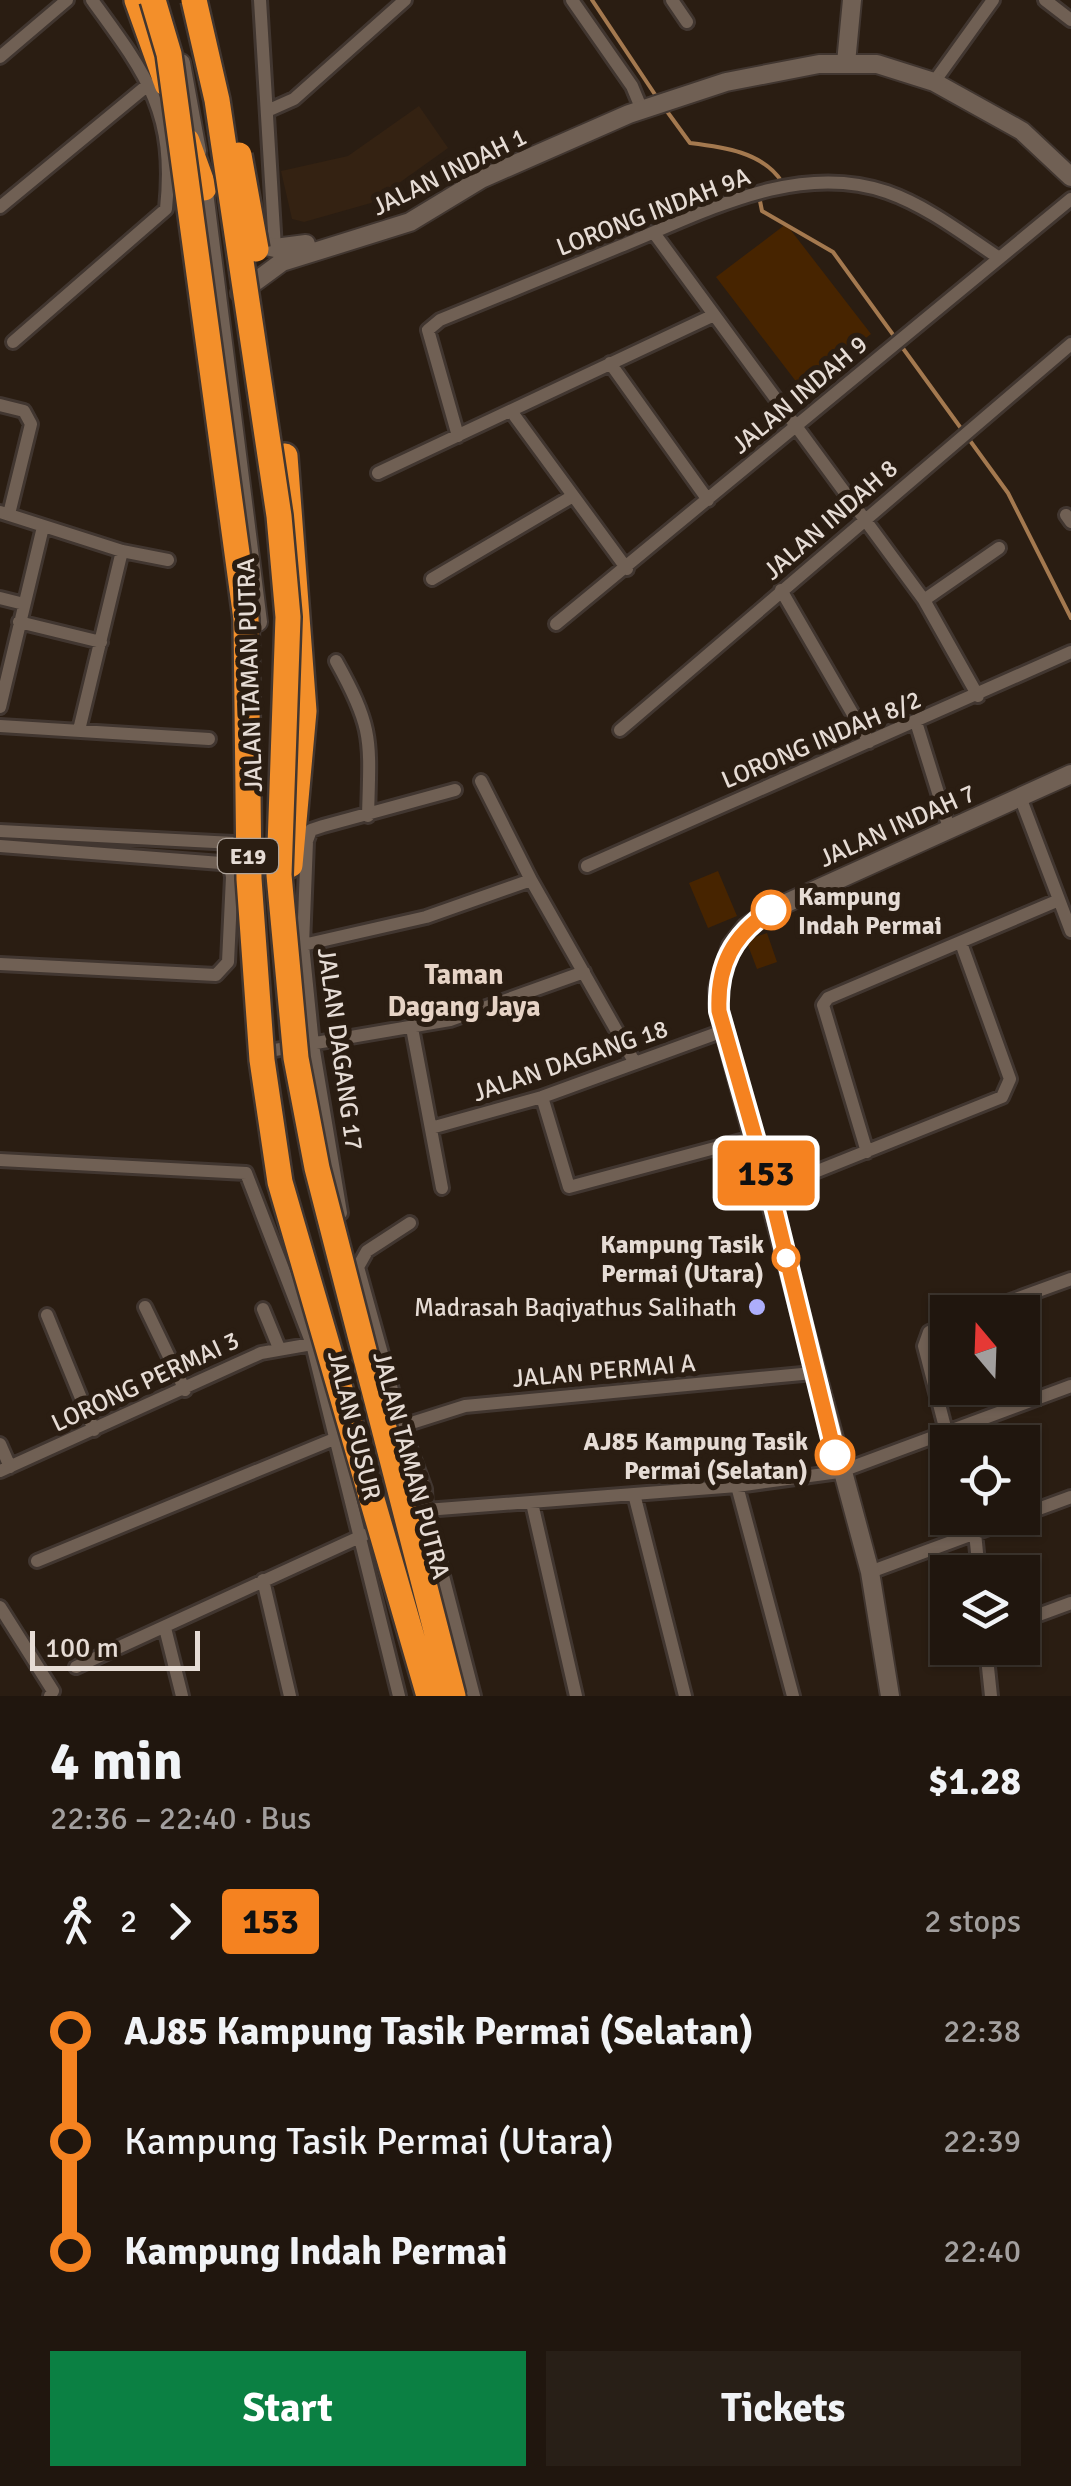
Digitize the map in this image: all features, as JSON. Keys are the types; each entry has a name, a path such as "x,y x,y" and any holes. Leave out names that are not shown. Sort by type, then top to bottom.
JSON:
{"highway":[{"path":"137,0 204,188"},
{"name":"E19","path":"153,0 169,54 246,619 248,879 262,1060 280,1182 428,1696"},
{"name":"E19","path":"194,0 216,100 279,516 288,617 279,874 296,1058 317,1168 450,1696"},
{"path":"216,100 233,136 248,188 286,456 303,691 293,951"},
{"path":"277,615 294,683 298,767"}],"street":[{"path":"0,57 67,0"},
{"path":"13,342 166,209 168,131 149,84 92,0"},
{"name":"JALAN TAMAN PUTRA","path":"163,0 183,70 204,188 258,616 257,829 292,1188 450,1696"},
{"name":"JALAN TAMAN PUTRA","path":"180,0 203,79 230,232 277,615 293,951 278,1050 312,1198 397,1500 395,1527 428,1696"},
{"path":"230,232 275,248 260,0"},
{"path":"266,111 294,98 405,0"},
{"path":"572,0 632,86 636,112"},
{"path":"672,0 687,22"},
{"path":"846,63 852,0"},
{"path":"934,82 993,0"},
{"path":"1045,0 1071,20"},
{"name":"JALAN INDAH 1","path":"238,294 282,262 410,222 481,178 636,112 726,82 846,63 906,71 934,82 1022,131 1071,177"},
{"path":"0,208 149,84"},
{"name":"JALAN INDAH 1","path":"275,248 381,224 434,198 472,170 592,119 610,113 636,112"},
{"name":"LORONG INDAH 9A","path":"458,436 428,330 440,320 753,194 773,188 846,184 886,191 938,217 998,258"},
{"name":"JALAN INDAH 9","path":"556,624 1071,199"},
{"path":"654,233 924,600 978,696"},
{"path":"378,473 714,315"},
{"name":"JALAN INDAH 8","path":"620,730 1071,344"},
{"path":"610,363 708,500"},
{"path":"0,405 24,410 32,424 5,513 122,551 168,560"},
{"path":"511,411 627,569"},
{"path":"432,580 573,496"},
{"path":"0,707 3,678 44,527"},
{"path":"924,600 999,548"},
{"path":"79,730 122,551"},
{"path":"781,590 869,742"},
{"path":"0,598 24,604"},
{"path":"19,622 100,642"},
{"name":"LORONG INDAH 8/2","path":"587,866 1068,653"},
{"path":"336,660 365,713 370,737 368,816 455,790"},
{"path":"916,722 949,828"},
{"path":"0,726 209,739"},
{"name":"JALAN INDAH 7","path":"723,1031 718,989 722,968 746,926 771,910 1071,774"},
{"path":"481,781 531,880 635,1063"},
{"path":"1020,797 1071,931"},
{"name":"JALAN DAGANG 17","path":"342,1213 293,951 311,830 368,816"},
{"path":"234,843 257,829"},
{"path":"0,831 234,843 259,861"},
{"path":"0,846 230,866 228,962 216,975 0,964"},
{"path":"293,951 426,917 531,880"},
{"path":"867,1152 823,1005 828,998 1059,900"},
{"path":"770,1190 1002,1097 1008,1090 1010,1079 961,943"},
{"path":"278,1050 412,1028 480,1012 584,972"},
{"path":"412,1028 442,1188"},
{"path":"723,1031 756,1137 813,1374 870,1572 890,1696"},
{"name":"JALAN DAGANG 18","path":"431,1128 542,1096 723,1031"},
{"path":"542,1096 569,1187 756,1137"},
{"name":"JALAN SUSUR","path":"0,1160 246,1173 312,1344 399,1696"},
{"path":"410,1223 366,1251 358,1267 402,1426 425,1488 426,1510 474,1696"},
{"path":"1027,1295 1071,1279"},
{"path":"146,1307 185,1390"},
{"path":"263,1310 280,1348"},
{"path":"46,1316 94,1430"},
{"path":"930,1331 924,1346 930,1369"},
{"name":"LORONG PERMAI 3","path":"5,1469 280,1348 312,1344"},
{"name":"JALAN PERMAI A","path":"402,1426 465,1406 813,1374"},
{"path":"972,1425 1071,1386"},
{"path":"37,1561 334,1439"},
{"path":"397,1500 406,1507 426,1510 738,1486 840,1472 930,1441"},
{"path":"0,1444 5,1469"},
{"path":"738,1486 792,1696"},
{"path":"634,1494 685,1696"},
{"path":"1040,1508 1071,1497"},
{"path":"532,1502 576,1696"},
{"path":"76,1668 263,1580 360,1537 395,1527 426,1510"},
{"path":"870,1572 970,1535"},
{"path":"263,1580 290,1696"},
{"path":"1040,1614 1071,1603"},
{"path":"0,1607 54,1694"},
{"path":"165,1628 182,1696"},
{"path":"988,1665 991,1696"}],"shaded area":[{"path":"419,106 448,148 371,203 304,222 292,219 281,171 348,156"},
{"path":"786,224 871,334 801,388 716,277"},
{"path":"718,871 737,916 708,928 689,883"},
{"path":"767,933 777,962 757,969 746,940"}],"waterway":[{"path":"592,0 658,99"},
{"path":"666,110 690,143 729,149 753,158 782,182"},
{"path":"759,196 762,211 833,252 1008,493 1071,618"}],"bus line":[{"name":"153","path":"771,910 746,926 731,946 718,989 719,1011 770,1190 835,1455"}],"place":[{"name":"Kampung Indah Permai","path":"771,910"},
{"name":"Kampung Tasik Permai (Utara)","path":"786,1258"},
{"name":"Madrasah Baqiyathus Salihath","path":"757,1307"},
{"name":"AJ85 Kampung Tasik Permai (Selatan)","path":"835,1455"}],"district":[{"name":"Taman Dagang Jaya","path":"464,990"}]}
